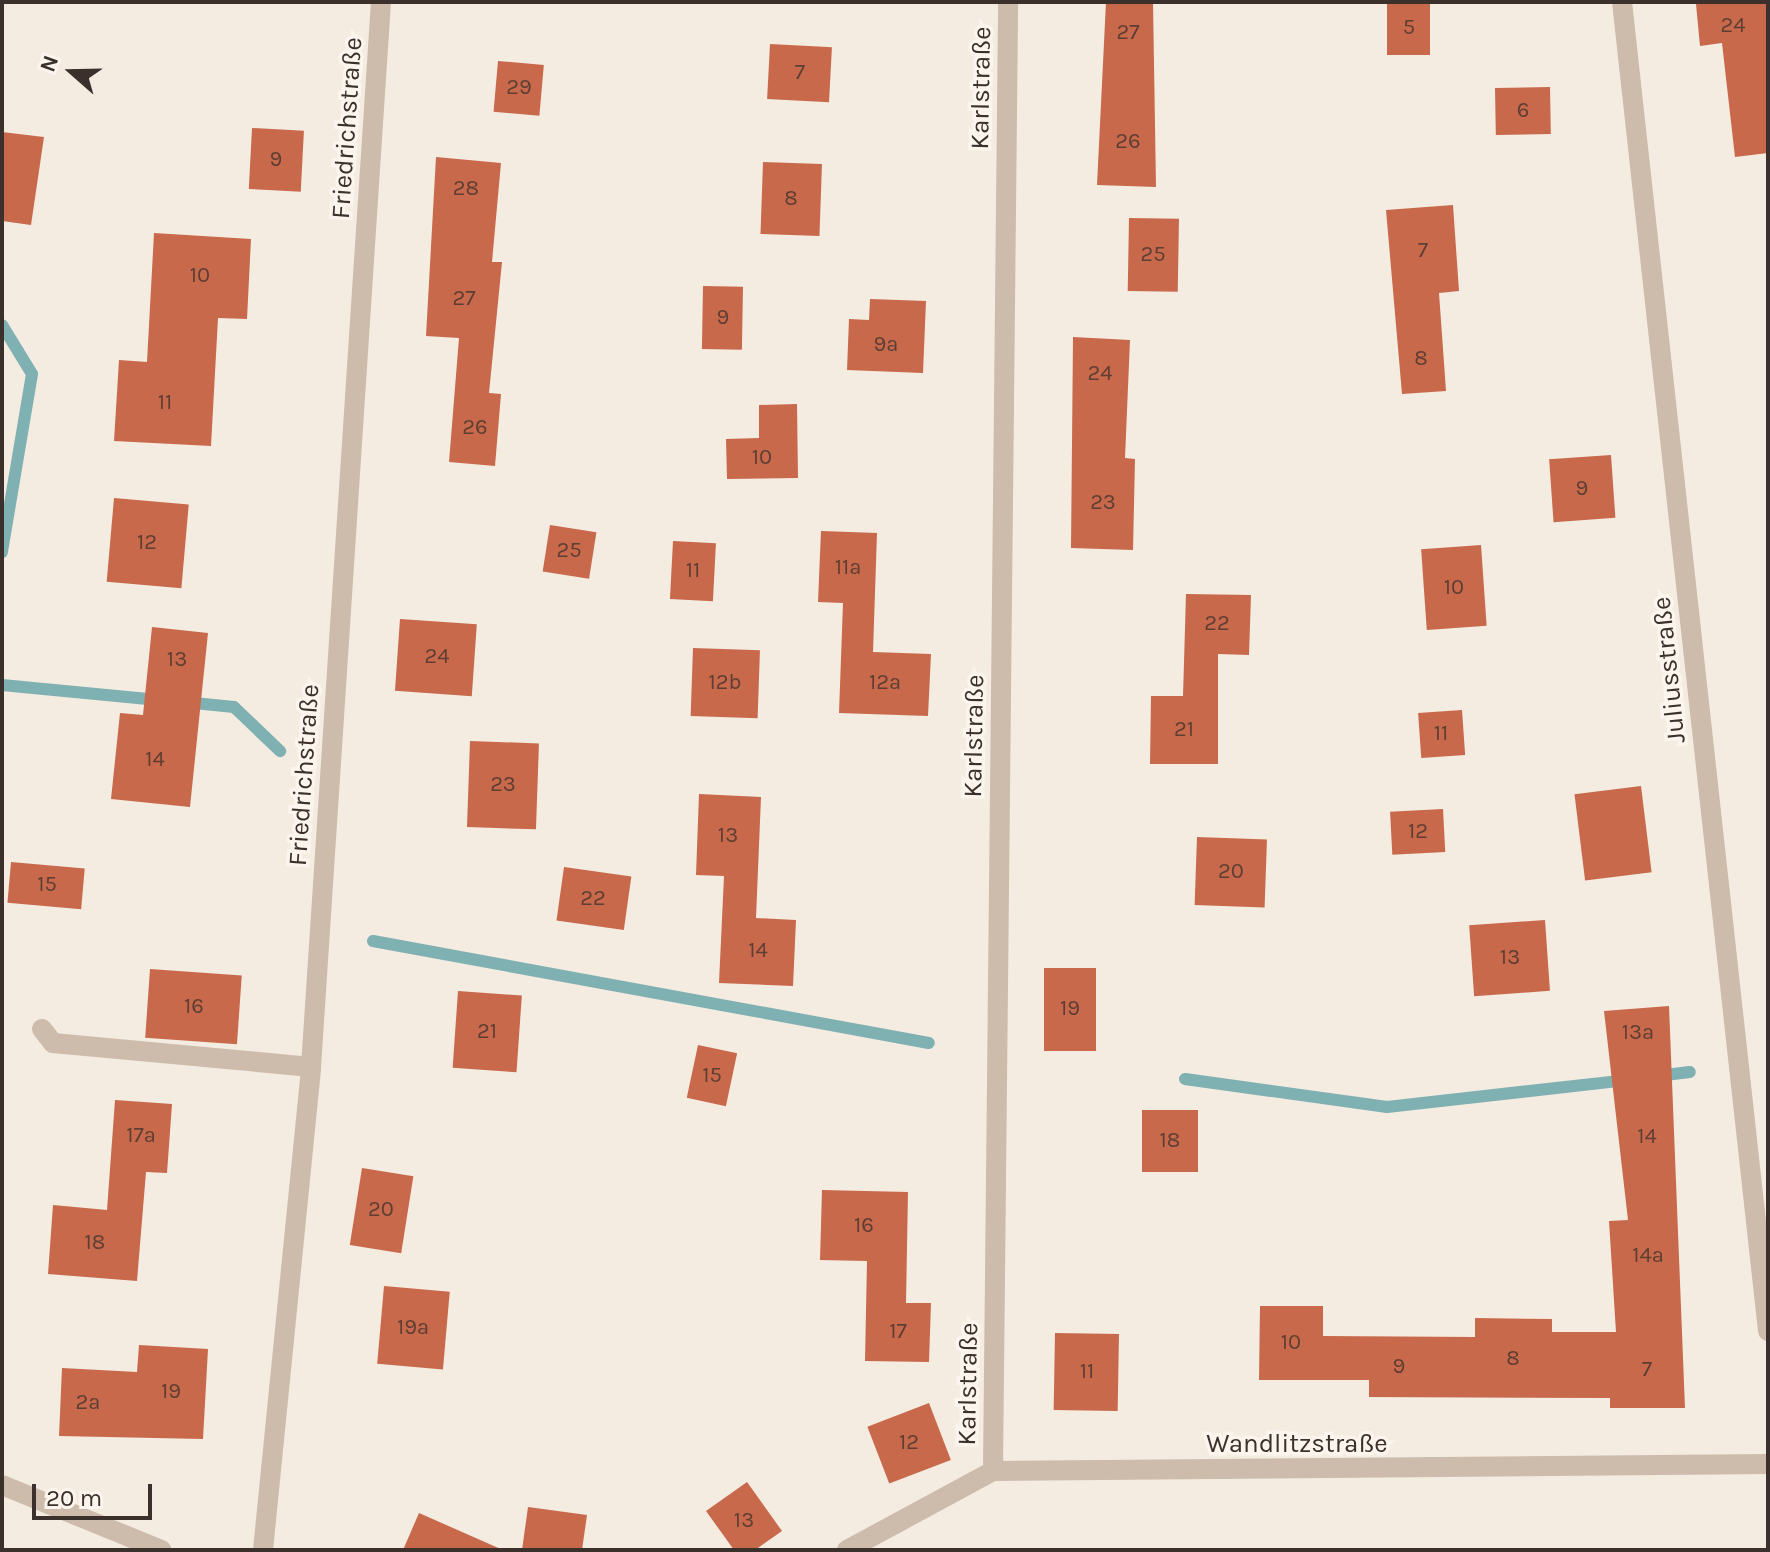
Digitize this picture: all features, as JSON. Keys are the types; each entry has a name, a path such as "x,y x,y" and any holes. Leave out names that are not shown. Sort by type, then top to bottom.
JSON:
{"street":[{"name":"Friedrichstraße","path":"263,1550 311,1067 381,2"},
{"name":"Karlstraße","path":"993,1471 1008,2"},
{"name":"Juliusstraße","path":"1622,2 1768,1331"},
{"path":"42,1029 53,1043 311,1067"},
{"name":"Wandlitzstraße","path":"847,1550 993,1471 1768,1464"},
{"path":"2,1485 161,1550"}],"building":[{"path":"1106,2 1153,2 1156,187 1097,185"},
{"path":"1387,2 1430,2 1430,55 1387,55"},
{"path":"1768,2 1768,153 1735,157 1722,43 1700,46 1696,4"},
{"path":"770,44 832,47 829,102 767,99"},
{"path":"498,61 544,65 539,116 494,112"},
{"path":"1550,87 1551,134 1496,135 1495,88"},
{"path":"252,128 304,131 301,192 249,189"},
{"path":"2,132 44,137 31,225 2,221"},
{"path":"436,157 501,163 492,262 502,262 489,393 501,394 495,466 449,462 459,338 426,336"},
{"path":"763,162 822,164 819,236 760,234"},
{"path":"1453,205 1459,291 1439,293 1446,391 1402,394 1386,210"},
{"path":"1129,218 1179,219 1178,292 1128,291"},
{"path":"154,233 251,239 247,319 218,318 211,446 114,441 119,360 147,362"},
{"path":"703,286 743,287 742,350 702,349"},
{"path":"870,299 926,301 923,373 847,370 849,319 869,320"},
{"path":"1073,337 1130,340 1125,458 1135,459 1133,550 1071,548"},
{"path":"797,404 798,478 727,479 726,439 759,438 759,405"},
{"path":"1611,455 1615,518 1554,522 1549,459"},
{"path":"114,498 189,505 181,588 107,582"},
{"path":"550,525 596,532 589,579 543,571"},
{"path":"821,531 877,533 873,652 931,654 928,716 839,713 843,603 818,602"},
{"path":"673,541 716,543 713,601 670,599"},
{"path":"1481,545 1487,626 1427,630 1421,549"},
{"path":"1186,594 1251,595 1249,655 1218,654 1218,764 1150,764 1151,696 1183,696"},
{"path":"400,619 477,624 472,696 395,691"},
{"path":"152,627 208,633 190,807 111,799 120,713 143,715"},
{"path":"693,648 760,650 758,718 691,716"},
{"path":"1462,710 1465,755 1421,758 1418,713"},
{"path":"470,741 539,743 536,829 467,827"},
{"path":"1641,786 1652,872 1585,881 1574,794"},
{"path":"699,794 761,797 756,918 796,920 793,986 719,983 724,876 696,875"},
{"path":"1443,809 1445,852 1392,855 1390,812"},
{"path":"1197,837 1267,839 1265,907 1195,905"},
{"path":"11,862 85,868 81,909 7,903"},
{"path":"564,867 631,876 624,930 556,920"},
{"path":"1545,920 1550,991 1474,996 1469,925"},
{"path":"1044,968 1096,968 1096,1051 1044,1051"},
{"path":"150,969 242,975 237,1044 145,1038"},
{"path":"458,991 522,995 516,1072 453,1068"},
{"path":"1669,1006 1685,1408 1610,1408 1610,1398 1369,1397 1369,1380 1259,1380 1260,1306 1323,1306 1323,1336 1475,1337 1475,1318 1552,1319 1552,1332 1616,1332 1609,1221 1628,1220 1604,1011"},
{"path":"698,1045 737,1053 726,1106 687,1098"},
{"path":"115,1100 172,1104 167,1173 146,1172 137,1281 48,1274 53,1205 107,1210"},
{"path":"1142,1110 1198,1110 1198,1172 1142,1172"},
{"path":"362,1168 413,1176 401,1253 350,1245"},
{"path":"822,1190 908,1192 906,1303 931,1303 929,1362 865,1361 867,1261 820,1260"},
{"path":"384,1286 450,1292 443,1369 377,1364"},
{"path":"1055,1333 1119,1334 1118,1411 1054,1410"},
{"path":"139,1345 208,1349 203,1439 59,1436 62,1368 137,1372"},
{"path":"929,1403 951,1460 889,1484 867,1427"},
{"path":"747,1482 782,1531 755,1550 734,1550 706,1511"},
{"path":"528,1507 587,1515 582,1550 522,1550"},
{"path":"419,1513 503,1550 403,1550"}],"waterway":[{"path":"2,325 32,374 2,552"},
{"path":"2,685 158,700"},
{"path":"184,702 234,707 280,751"},
{"path":"373,941 929,1043"},
{"path":"1657,1076 1690,1072"},
{"path":"1185,1079 1387,1107 1626,1080"}]}
